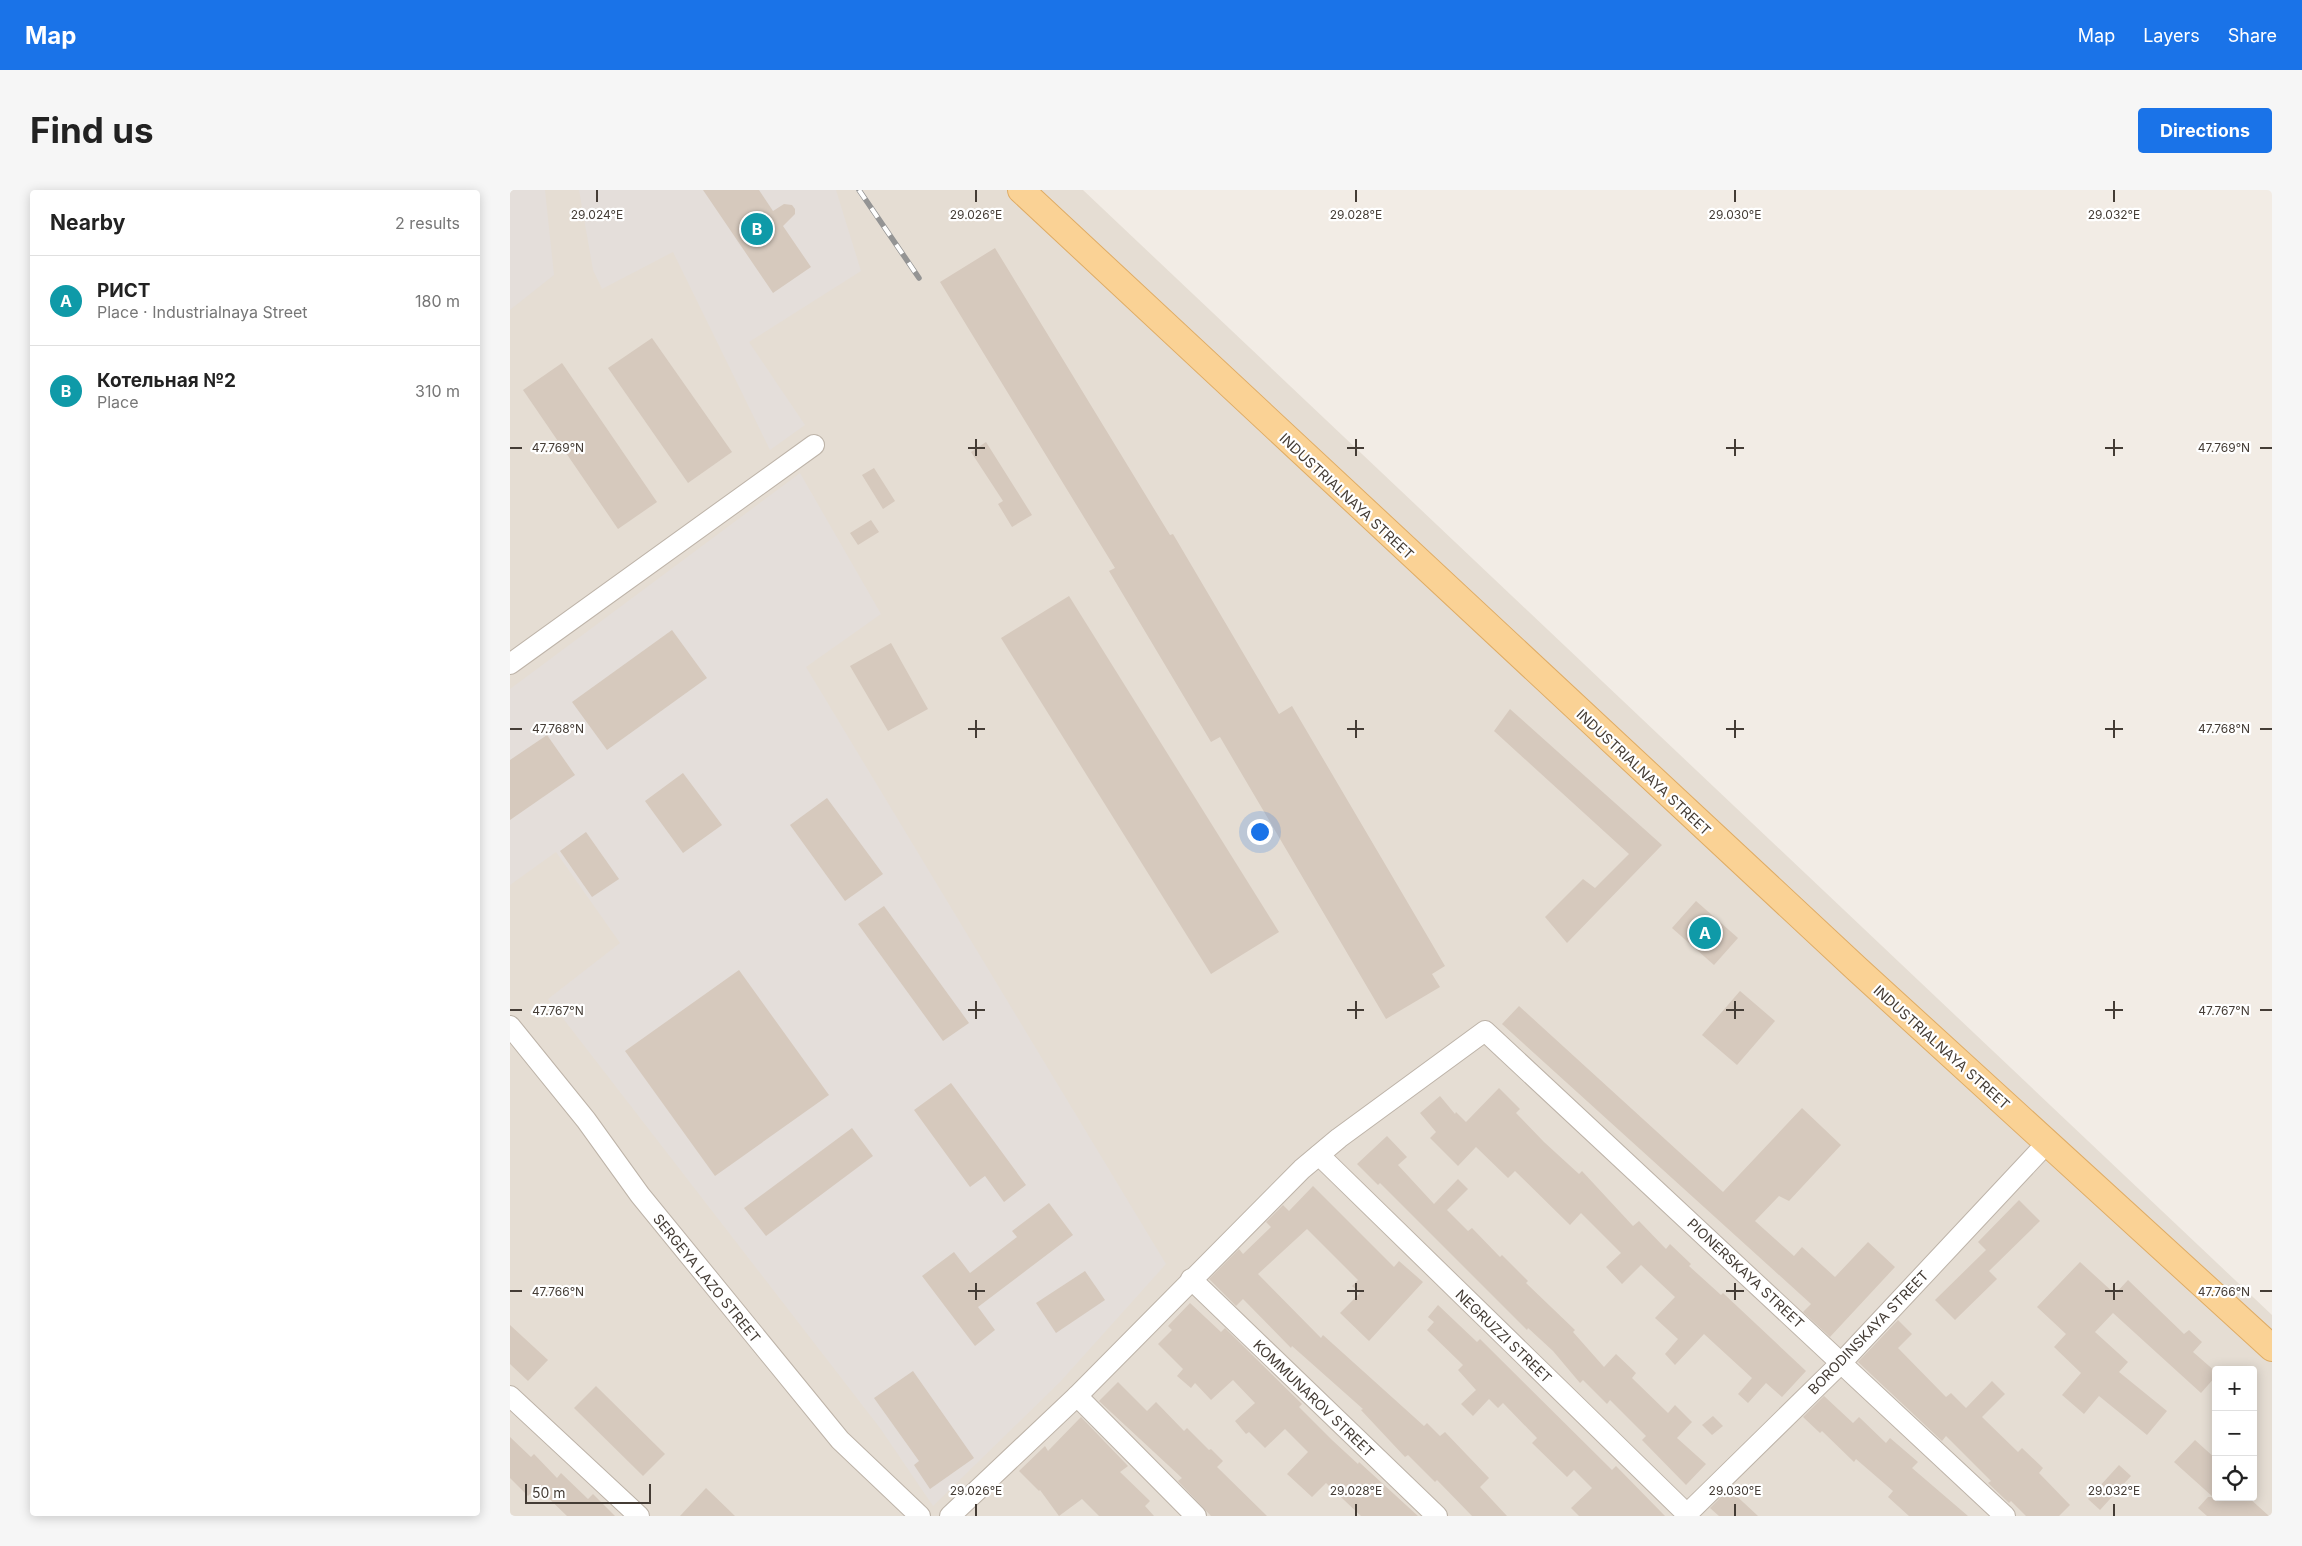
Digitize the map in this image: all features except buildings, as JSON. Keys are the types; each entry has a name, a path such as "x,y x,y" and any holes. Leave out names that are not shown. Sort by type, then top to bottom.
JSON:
{"main road":[{"name":"INDUSTRIALNAYA STREET","path":"1021,190 1740,862 2272,1348"}],"street":[{"path":"510,664 814,445"},
{"name":"SERGEYA LAZO STREET","path":"510,1026 586,1120 640,1195 840,1440 920,1516"},
{"name":"PIONERSKAYA STREET","path":"1319,1155 1485,1031 2005,1516"},
{"name":"BORODINSKAYA STREET","path":"1687,1515 1842,1362 2047,1143"},
{"path":"950,1516 1077,1396 1191,1279 1302,1169 1319,1155"},
{"name":"NEGRUZZI STREET","path":"1319,1155 1687,1515"},
{"name":"KOMMUNAROV STREET","path":"1191,1279 1437,1516"},
{"path":"510,1396 639,1516"},
{"path":"1077,1396 1196,1516"}],"shaded area":[{"path":"510,190 1083,190 2272,1315 2272,1516 510,1516"},
{"path":"510,190 545,190 554,275 510,310"},
{"path":"579,190 836,190 861,271 749,342 805,425 770,450 673,252 602,289 593,270"},
{"path":"800,473 881,614 806,667 1166,1264 1060,1382 933,1506 880,1428 548,999 620,943 556,852 510,885 510,689"}],"railway":[{"path":"859,190 919,278"}],"place":[{"name":"Котельная №2","path":"757,229"},
{"name":"РИСТ","path":"1705,933"}]}
